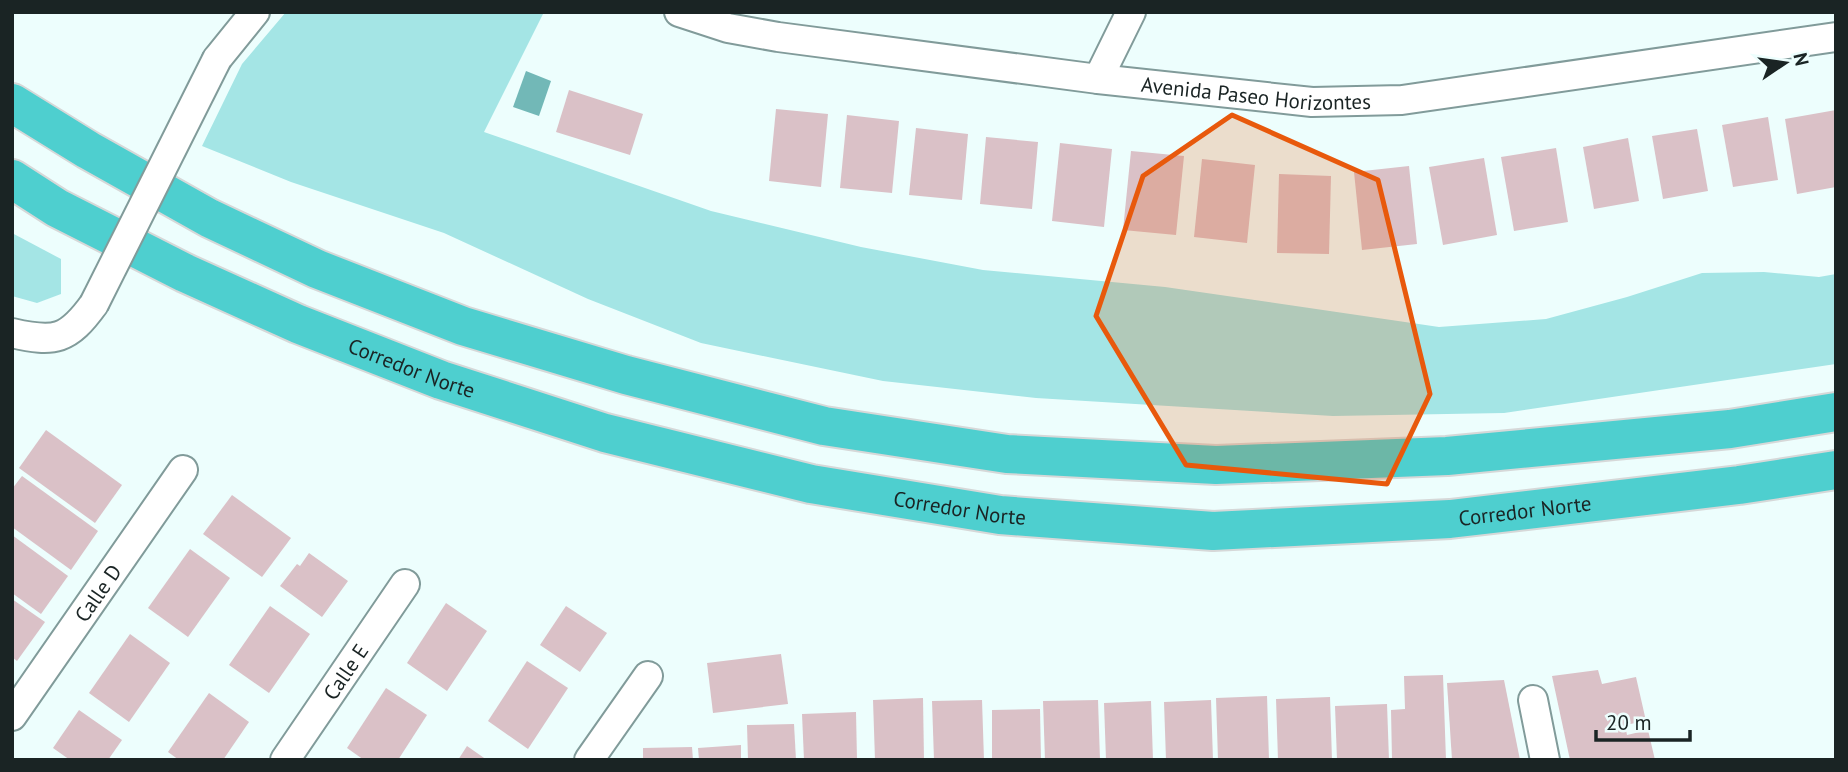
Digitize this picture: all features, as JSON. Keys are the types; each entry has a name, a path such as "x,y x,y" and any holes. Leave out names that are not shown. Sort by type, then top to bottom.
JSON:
{"highway":[{"path":"12,103 88,150 209,218 317,269 463,326 626,375 824,426 1007,454 1216,465 1447,456 1730,429 1836,412"},
{"name":"Corredor Norte","path":"12,179 57,208 185,273 298,324 441,380 605,433 811,484 986,513 1227,531 1450,519 1739,485 1836,470"}],"street":[{"path":"12,333 38,339 62,335 79,324 94,304 217,59 255,12"},
{"name":"Avenida Paseo Horizontes","path":"679,12 732,20 778,37 1098,79 1312,102 1402,100 1836,37"},
{"path":"1098,79 1131,12"},
{"name":"Calle D","path":"12,716 183,470"},
{"name":"Calle E","path":"285,760 405,584"},
{"path":"589,760 648,676"},
{"path":"1533,700 1545,760"}],"highlighted area":[{"path":"1232,115 1378,180 1430,394 1387,484 1186,465 1096,316 1143,176"}],"shaded area":[{"path":"286,12 544,12 484,132 711,211 861,247 983,270 1165,287 1439,327 1546,319 1702,273 1764,272 1819,277 1836,274 1836,364 1504,413 1333,416 1036,398 883,381 701,343 588,299 444,233 291,182 202,146 242,64"},
{"path":"526,71 551,81 539,116 513,107"},
{"path":"12,233 61,259 61,294 37,303 12,296"}],"building":[{"path":"569,90 643,114 630,155 556,132"},
{"path":"776,109 828,114 821,187 769,181"},
{"path":"1836,110 1836,187 1797,194 1785,119"},
{"path":"847,115 899,121 892,193 840,188"},
{"path":"1768,117 1778,180 1733,187 1722,125"},
{"path":"916,128 968,134 962,200 909,195"},
{"path":"1697,129 1708,191 1663,199 1652,136"},
{"path":"986,137 1038,142 1032,209 980,204"},
{"path":"1628,138 1639,201 1594,209 1583,147"},
{"path":"1060,143 1112,149 1104,227 1052,221"},
{"path":"1556,148 1568,222 1514,231 1501,157"},
{"path":"1131,151 1184,156 1176,235 1123,230"},
{"path":"1484,158 1497,235 1443,245 1429,167"},
{"path":"1202,159 1255,165 1247,243 1194,237"},
{"path":"1409,166 1417,244 1362,250 1354,172"},
{"path":"1279,174 1331,176 1329,254 1277,253"},
{"path":"46,430 122,485 95,523 19,468"},
{"path":"22,476 98,531 71,570 12,527 12,489"},
{"path":"232,495 291,538 262,577 203,534"},
{"path":"12,535 68,576 41,614 12,593"},
{"path":"190,549 230,578 188,637 148,608"},
{"path":"309,553 348,581 322,617 280,586"},
{"path":"12,599 45,622 17,661 12,657"},
{"path":"446,603 487,631 447,691 407,663"},
{"path":"270,606 310,634 269,693 229,665"},
{"path":"566,606 607,633 580,672 540,645"},
{"path":"130,634 170,663 129,722 89,693"},
{"path":"781,654 788,704 713,713 707,663"},
{"path":"527,661 568,688 528,749 488,721"},
{"path":"1598,670 1602,684 1636,677 1646,721 1625,725 1627,735 1648,730 1655,760 1570,760 1552,676"},
{"path":"1443,675 1446,760 1392,760 1391,710 1405,709 1404,676"},
{"path":"1504,680 1520,760 1452,760 1447,683"},
{"path":"386,688 427,715 398,760 364,760 347,748"},
{"path":"209,693 249,722 223,760 179,760 168,752"},
{"path":"1267,696 1269,760 1218,760 1216,698"},
{"path":"1330,697 1332,760 1278,760 1276,699"},
{"path":"923,698 924,760 875,760 873,700"},
{"path":"982,700 984,760 934,760 932,701"},
{"path":"1098,700 1100,760 1045,760 1043,701"},
{"path":"1211,700 1213,760 1166,760 1164,702"},
{"path":"1151,701 1153,760 1106,760 1104,703"},
{"path":"1387,704 1389,760 1337,760 1335,706"},
{"path":"1040,709 1041,760 992,760 992,710"},
{"path":"79,710 122,740 108,760 70,760 53,748"},
{"path":"856,712 857,760 804,760 802,714"},
{"path":"794,724 796,760 748,760 747,725"},
{"path":"741,745 741,760 699,760 698,748"},
{"path":"467,746 487,760 458,760"},
{"path":"692,747 693,760 643,760 643,748"}]}
